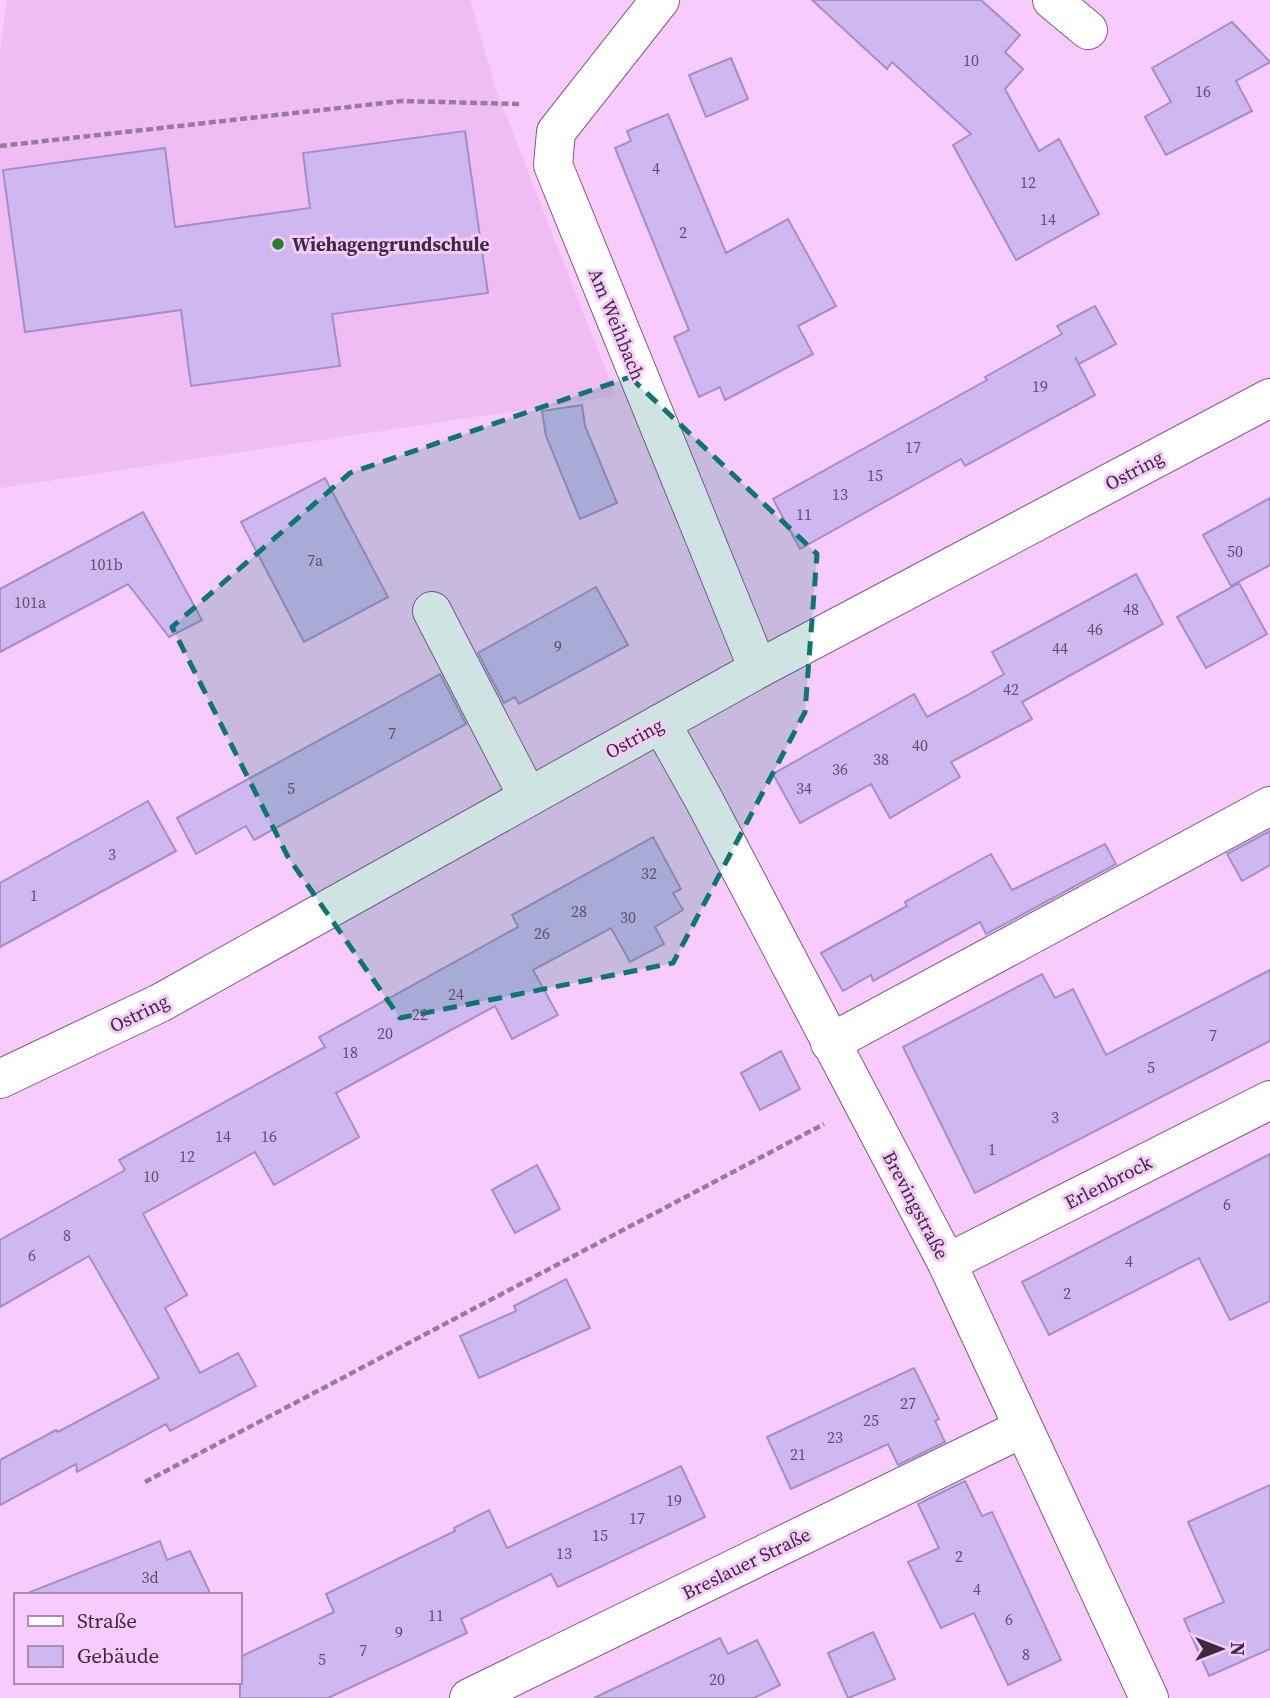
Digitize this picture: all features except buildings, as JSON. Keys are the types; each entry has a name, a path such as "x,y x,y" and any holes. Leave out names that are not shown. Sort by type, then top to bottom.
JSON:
{"street":[{"name":"Am Weihbach","path":"660,0 556,132 553,165 758,669"},
{"path":"1052,0 1088,30"},
{"name":"Ostring","path":"0,1079 160,1003 758,669 1270,398"},
{"path":"432,611 528,797"},
{"name":"Brevingstraße","path":"661,723 947,1263 1149,1698"},
{"path":"830,1043 1270,806"},
{"name":"Erlenbrock","path":"947,1263 1270,1100"},
{"name":"Breslauer Straße","path":"469,1698 1023,1428"}],"path":[{"path":"0,146 402,101 577,105"},
{"path":"145,1482 862,1104"}],"highlighted area":[{"path":"630,377 817,554 805,712 673,963 400,1018 288,857 172,627 350,473"}],"shaded area":[{"name":"Wiehagengrundschule","path":"7,0 470,0 497,93 616,396 0,488 0,55"}],"place":[{"name":"Wiehagengrundschule","path":"278,244"}]}
